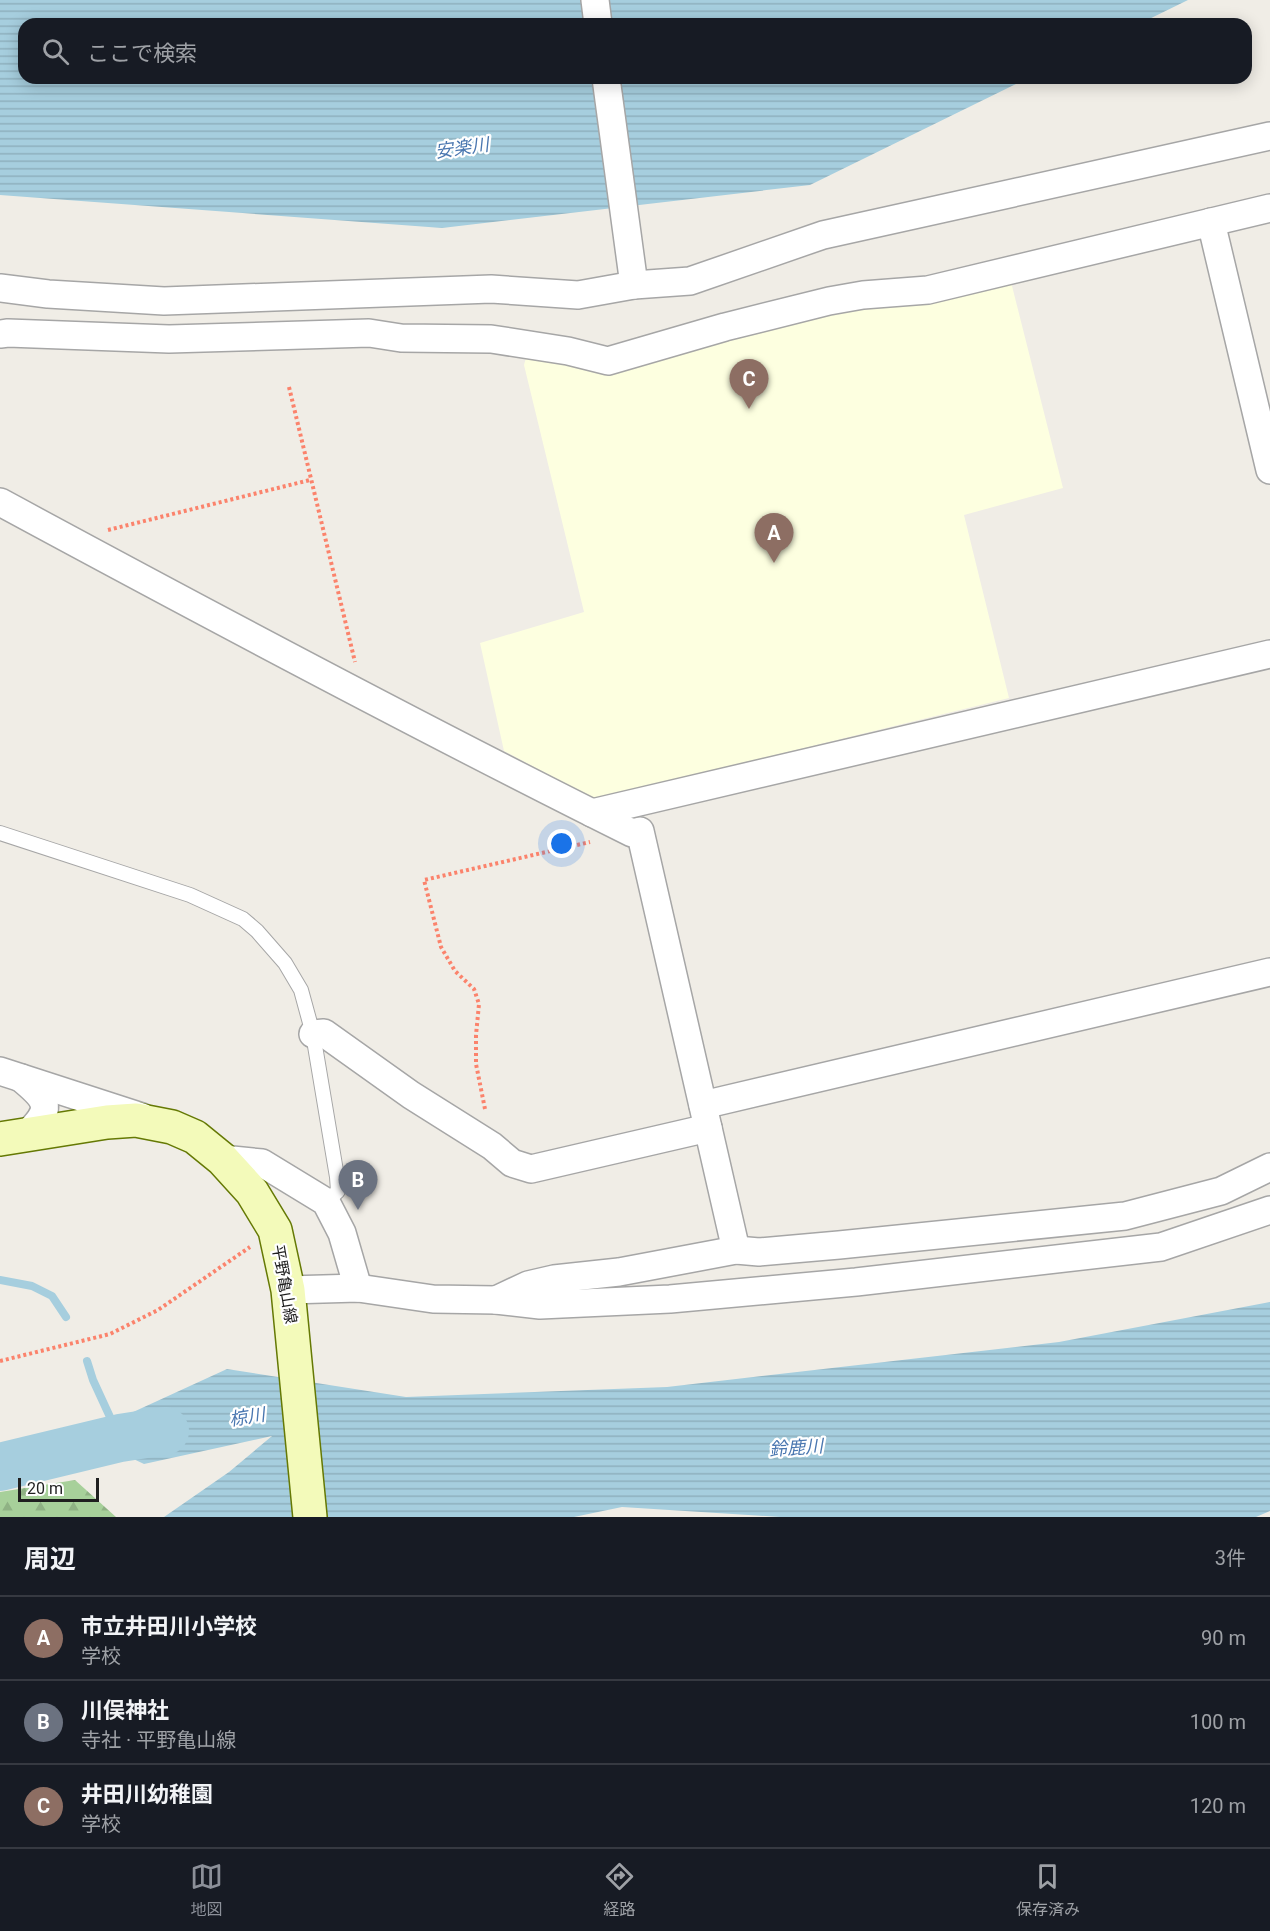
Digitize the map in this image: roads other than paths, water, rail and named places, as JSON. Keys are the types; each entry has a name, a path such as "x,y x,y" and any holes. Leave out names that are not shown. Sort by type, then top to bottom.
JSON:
{"main road":[{"name":"平野亀山線","path":"13,1137 107,1122 136,1120 172,1127 195,1137 222,1159 252,1192 275,1230 289,1304 310,1517"}],"street":[{"path":"595,0 597,18"},
{"path":"607,84 632,274"},
{"path":"0,288 48,294 164,301 491,289 578,295 632,274 690,281 823,235 1270,136"},
{"path":"0,334 83,334 169,339 369,333 401,338 491,339 568,351 608,361 725,327 830,301 863,295 928,290 1270,208"},
{"path":"1211,222 1270,470"},
{"path":"0,502 592,813 632,833 640,831 736,1250"},
{"path":"592,813 1270,654"},
{"path":"313,1034 324,1033 411,1095 492,1146 512,1163 531,1169 706,1116 1270,972"},
{"path":"10,1074 172,1127"},
{"path":"10,1074 40,1093 45,1105 42,1120 13,1137"},
{"path":"222,1159 262,1163 326,1202 342,1233 358,1288"},
{"path":"496,1300 528,1285 554,1279 619,1272 736,1250 759,1252 1125,1216 1221,1191 1270,1167"},
{"path":"289,1304 358,1288 433,1299 496,1300 540,1305 670,1299 856,1282 1161,1247 1270,1210"}],"lane":[{"path":"0,833 190,895 243,919 256,930 285,963 294,977 301,990 313,1034 337,1177 338,1191 326,1202"}],"water":[{"name":"安楽川","path":"0,0 1188,0 1151,18 18,18 18,84 1016,84 810,185 442,228 0,195"},
{"name":"鈴鹿川","path":"1270,1302 1270,1511 1256,1517 780,1517 622,1507 574,1517 164,1517 229,1472 272,1436 144,1464 83,1435 227,1369 406,1397 667,1387 1059,1342"}],"waterway":[{"path":"0,1280 32,1286 52,1296 66,1317"},
{"path":"87,1361 93,1380 116,1430"},
{"name":"椋川","path":"0,1467 120,1438 165,1431"}],"place":[{"name":"井田川幼稚園","path":"749,409"},
{"name":"市立井田川小学校","path":"774,563"},
{"name":"川俣神社","path":"358,1210"}]}
